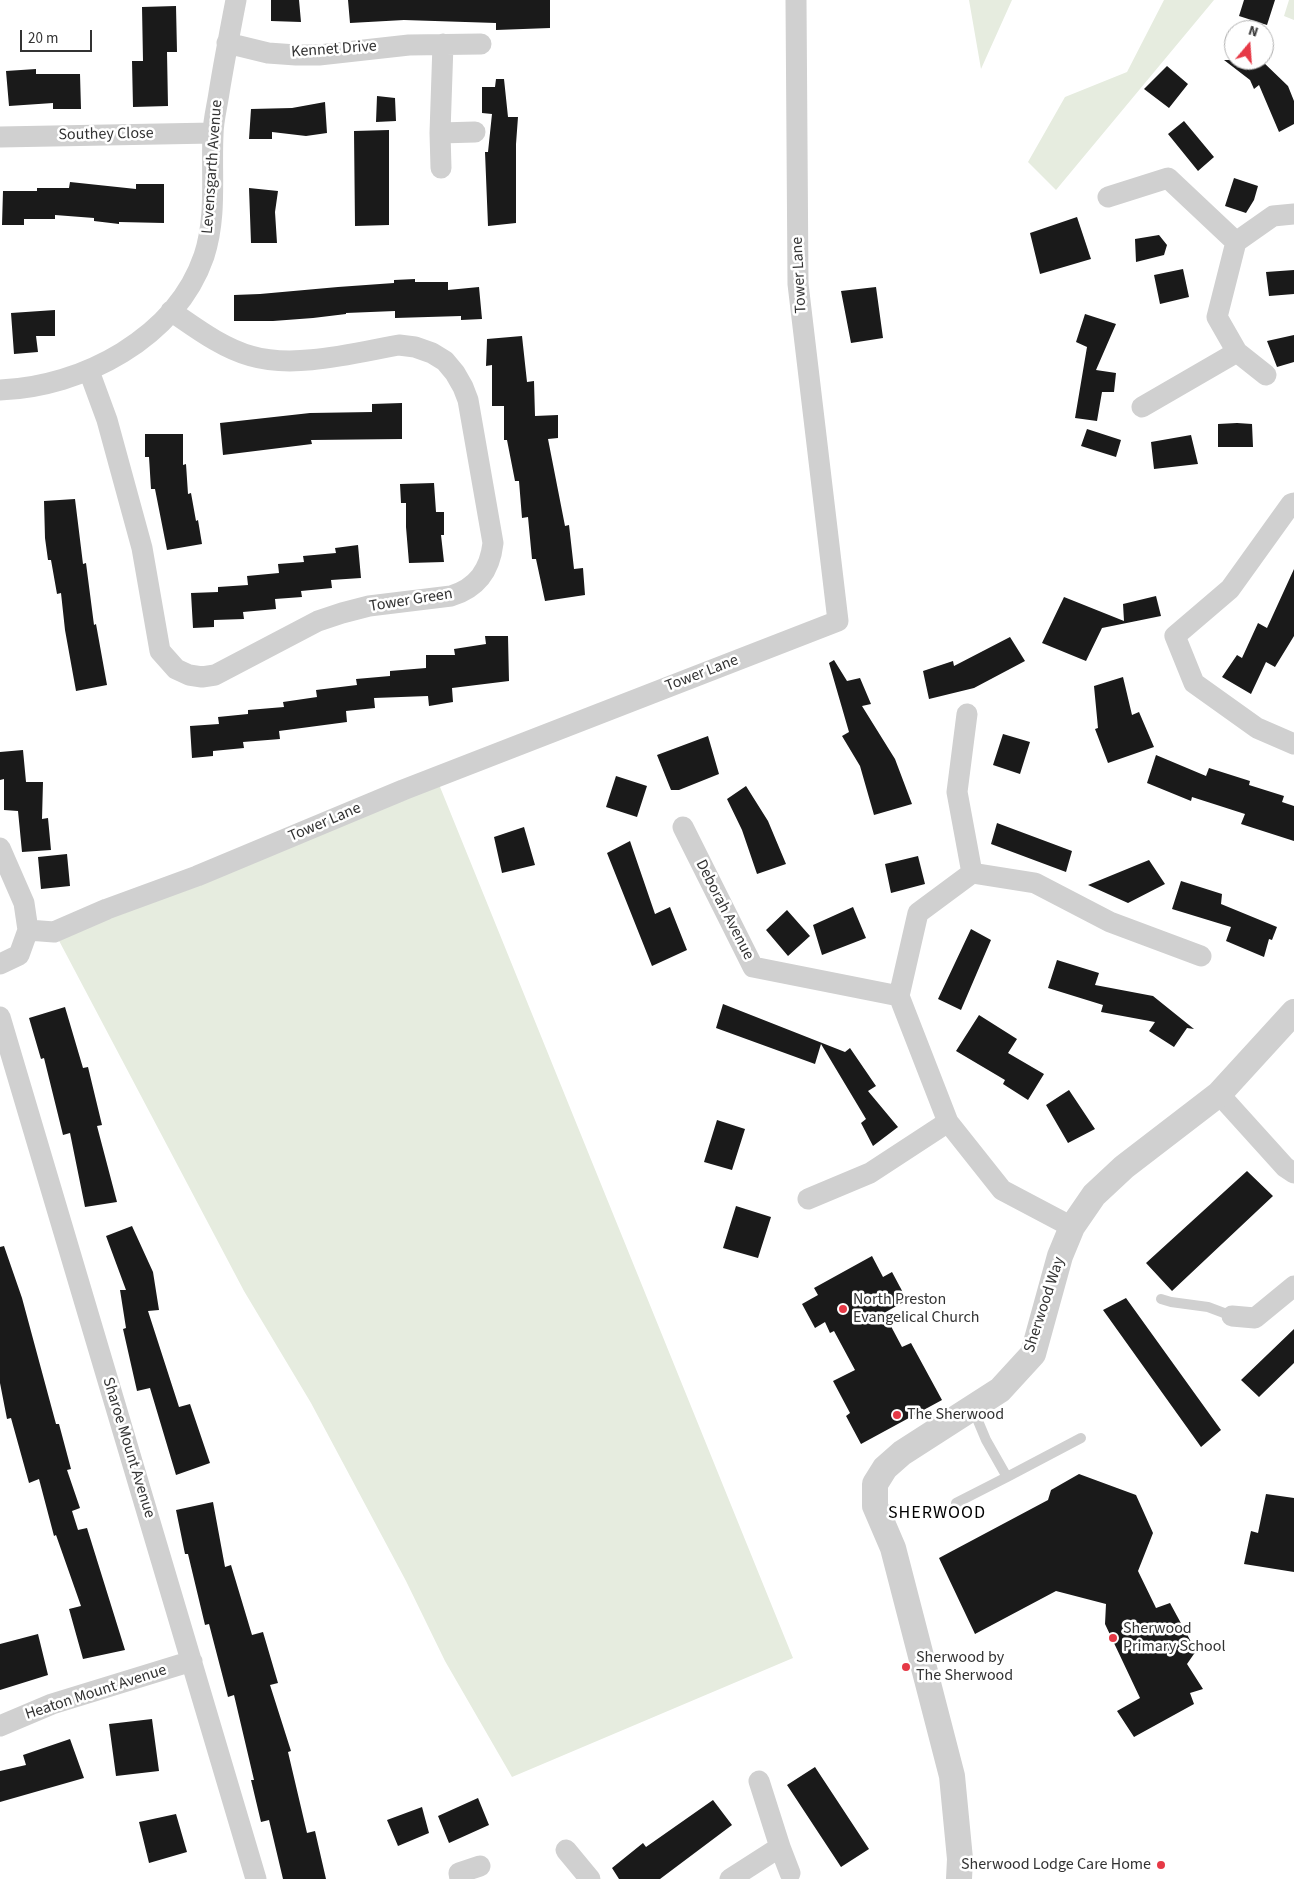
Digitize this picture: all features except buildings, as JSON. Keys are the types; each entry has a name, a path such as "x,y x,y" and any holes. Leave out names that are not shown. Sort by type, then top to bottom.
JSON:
{"street":[{"name":"Levensgarth Avenue","path":"0,390 44,385 89,371 143,338 171,312 185,294 204,256 209,238 213,195 212,133 236,0"},
{"name":"Tower Lane","path":"28,930 54,932 107,909 197,876 403,790 838,621 798,284 796,0"},
{"name":"Kennet Drive","path":"227,43 268,53 296,55 319,55 409,45 481,44"},
{"path":"441,168 440,133 443,44"},
{"path":"440,133 475,132"},
{"name":"Southey Close","path":"0,137 212,133"},
{"path":"1108,197 1168,178 1236,242"},
{"path":"1266,375 1237,352 1217,317 1236,242 1273,216 1294,214"},
{"name":"Tower Green","path":"89,371 107,420 142,548 160,650 176,669 189,675 202,677 214,675 318,621 369,606 451,596 468,589 481,578 492,555 493,543 468,400 455,373 445,361 416,347 400,345 294,362 251,356 214,340 171,312"},
{"path":"1142,407 1237,352"},
{"path":"1294,503 1291,504 1230,590 1175,636 1194,683 1256,728 1294,744"},
{"path":"967,714 957,792 972,873"},
{"name":"Deborah Avenue","path":"683,827 753,967 899,996"},
{"path":"0,964 19,955 28,930 24,903 1,855"},
{"path":"1072,1227 1002,1190 948,1122 899,996 918,913 972,873 1035,882 1110,922 1201,956"},
{"name":"Sherwood Way","path":"959,1879 960,1859 952,1776 893,1548 875,1506 875,1484 884,1468 902,1453 1000,1390 1033,1354 1060,1256 1072,1227 1094,1195 1124,1167 1219,1094 1294,1012"},
{"name":"Sharoe Mount Avenue","path":"0,1017 256,1879"},
{"path":"1219,1094 1285,1167 1294,1173"},
{"path":"808,1199 870,1173 948,1122"},
{"path":"1232,1316 1254,1318 1294,1286"},
{"name":"Heaton Mount Avenue","path":"0,1726 52,1704 192,1661"},
{"path":"759,1781 790,1873"},
{"path":"730,1879 780,1847"},
{"path":"566,1850 590,1879"},
{"path":"460,1879 459,1873 480,1866"}],"lane":[{"path":"1161,1299 1208,1307 1232,1316"},
{"path":"973,1409 986,1440 1007,1477"},
{"path":"956,1503 1081,1438"}],"shaded area":[{"path":"969,0 1012,0 981,69"},
{"path":"1164,0 1214,0 1056,190 1028,162 1065,97 1127,72"},
{"path":"1289,0 1294,0 1294,20 1284,16"},
{"path":"438,782 793,1658 512,1777 445,1661 406,1581 311,1403 244,1291 56,935"}],"place":[{"name":"North Preston Evangelical Church","path":"843,1309"},
{"name":"The Sherwood","path":"897,1415"},
{"name":"Sherwood Primary School","path":"1113,1638"},
{"name":"Sherwood by The Sherwood","path":"906,1667"},
{"name":"Sherwood Lodge Care Home","path":"1161,1865"}],"district":[{"name":"SHERWOOD","path":"937,1514"}]}
